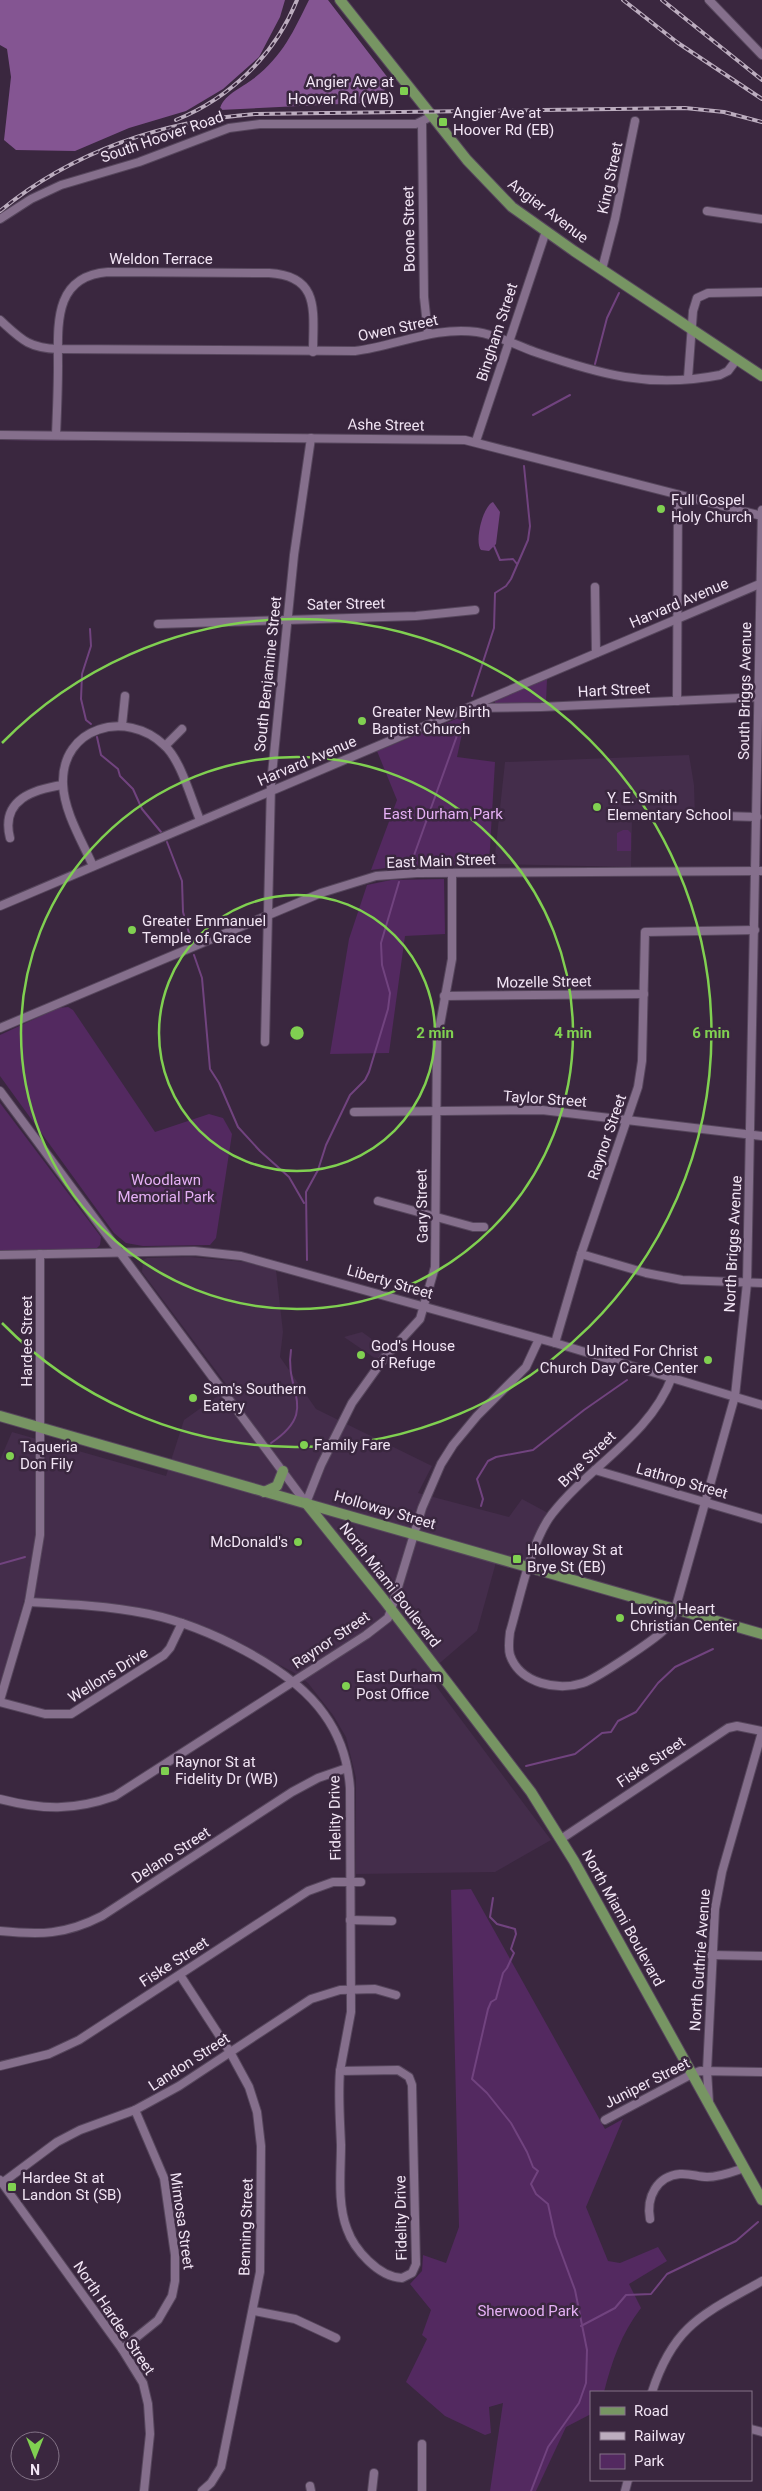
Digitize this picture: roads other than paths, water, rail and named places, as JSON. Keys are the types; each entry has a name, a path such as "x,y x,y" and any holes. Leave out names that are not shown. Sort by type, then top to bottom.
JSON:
{"main road":[{"name":"Angier Avenue","path":"340,0 486,182 518,211 762,376"},
{"name":"Holloway Street","path":"0,1416 762,1634"},
{"path":"264,1492 279,1484 283,1471"},
{"name":"North Miami Boulevard","path":"306,1504 519,1775 561,1839 762,2200"},
{"path":"331,1534 332,1520 346,1514"}],"street":[{"path":"709,0 762,54"},
{"path":"422,123 432,116"},
{"name":"King Street","path":"602,269 615,219 635,121"},
{"name":"South Hoover Road","path":"0,220 31,198 61,185 139,162 229,128 260,124 422,123"},
{"name":"Boone Street","path":"422,123 424,297 428,334"},
{"path":"707,211 762,219"},
{"name":"Bingham Street","path":"476,441 546,231"},
{"name":"Weldon Terrace","path":"56,436 59,313 64,299 78,282 90,274 108,272 259,273 290,276 301,283 308,291 314,312 313,352"},
{"path":"688,378 691,329 694,305 697,298 708,293 762,292"},
{"name":"Owen Street","path":"0,320 27,344 58,350 313,352 373,349 428,334 468,331 490,335 621,378 654,381 720,375 728,371 737,359"},
{"name":"Ashe Street","path":"0,435 476,441 762,516"},
{"name":"South Benjamine Street","path":"265,1042 270,791 287,619 310,438"},
{"path":"677,701 678,495"},
{"name":"South Briggs Avenue","path":"759,872 757,816 762,510"},
{"name":"Harvard Avenue","path":"0,906 761,583"},
{"path":"595,587 596,653"},
{"name":"Sater Street","path":"158,624 416,616 475,610"},
{"path":"122,726 124,696"},
{"name":"Hart Street","path":"468,708 492,709 760,697"},
{"path":"93,866 68,808 63,785 67,761 82,738 99,728 122,726 149,734 165,746 178,767 200,820"},
{"path":"165,746 182,729"},
{"path":"10,838 3,824 4,817 14,800 28,792 63,785"},
{"path":"690,815 757,816"},
{"name":"East Main Street","path":"0,1028 321,892 364,879 406,873 759,872"},
{"name":"North Briggs Avenue","path":"675,1610 735,1396 747,1283 755,930 759,872"},
{"name":"Gary Street","path":"306,1504 324,1459 352,1403 386,1357 417,1324 425,1307 435,1267 437,1041 450,971 453,941 452,873"},
{"name":"Raynor Street","path":"555,1343 581,1254 628,1121 641,1071 645,932 755,930"},
{"name":"Mozelle Street","path":"444,996 644,994"},
{"name":"North Miami Boulevard","path":"0,1092 306,1504"},
{"name":"Taylor Street","path":"354,1112 542,1110 762,1136"},
{"path":"378,1201 473,1226 484,1227"},
{"name":"Liberty Street","path":"0,1255 194,1251 241,1256 555,1343 762,1405"},
{"name":"Hardee Street","path":"40,1254 41,1428"},
{"path":"581,1254 663,1277 704,1282 762,1283"},
{"name":"Raynor Street","path":"0,1799 35,1806 64,1808 82,1806 116,1796 366,1635 388,1618 429,1488 453,1445 477,1416 526,1368 539,1339"},
{"name":"Brye Street","path":"672,1377 666,1394 651,1416 551,1515 538,1540 529,1567 510,1632 509,1649 512,1659 520,1671 542,1683 562,1686 585,1682 659,1634 670,1622 675,1610"},
{"path":"0,1701 29,1602 40,1535 41,1428"},
{"name":"Lathrop Street","path":"595,1470 762,1519"},
{"name":"Fidelity Drive","path":"29,1602 121,1609 182,1623 238,1648 293,1682 318,1706 338,1736 348,1768 350,1788 351,2023 340,2072 342,2206 347,2229 358,2249 374,2264 396,2278 406,2278 412,2273 416,2264 411,2081 405,2073 398,2070 340,2072"},
{"name":"Wellons Drive","path":"0,1701 54,1716 77,1712 164,1655 170,1648 182,1623"},
{"name":"Fiske Street","path":"561,1839 728,1728 743,1726 762,1732"},
{"name":"North Guthrie Avenue","path":"709,2106 707,2071 711,1955 717,1891 762,1732"},
{"name":"Delano Street","path":"0,1931 48,1934 85,1925 102,1916 298,1789 318,1778 348,1768"},
{"name":"Fiske Street","path":"0,2066 37,2058 64,2048 308,1891 325,1884 349,1881 361,1882"},
{"path":"350,1920 392,1921"},
{"path":"711,1955 762,1956"},
{"name":"Benning Street","path":"180,1975 230,2052 249,2087 257,2112 260,2131 262,2260 254,2311 221,2467 211,2483 202,2491"},
{"name":"Landon Street","path":"1,2181 57,2142 80,2130 135,2110 179,2086 311,1999 330,1992 351,1990 382,1990 396,1995"},
{"name":"Juniper Street","path":"605,2120 692,2074 707,2071 762,2072"},
{"name":"Mimosa Street","path":"122,2349 158,2320 172,2296 176,2275 164,2178 135,2110"},
{"path":"650,2219 649,2211 652,2194 663,2180 681,2174 716,2177 744,2168"},
{"name":"North Hardee Street","path":"1,2181 122,2349 140,2378 148,2404 150,2434 144,2491"},
{"path":"652,2391 666,2354 686,2330 702,2316 762,2281"},
{"path":"254,2311 295,2320 336,2338"},
{"path":"422,2444 422,2491"},
{"path":"372,2491 374,2473"}],"waterway":[{"path":"595,364 607,318 619,293"},
{"path":"533,415 570,395"},
{"path":"0,439 117,440"},
{"path":"472,696 494,628 495,593 506,586 511,579 528,540 530,526 524,466"},
{"path":"494,546 500,560 513,559 517,564"},
{"path":"90,629 91,646 82,674 81,699 86,720 91,724"},
{"path":"412,861 464,716"},
{"path":"97,737 101,755 118,769 120,776 133,789 142,809 161,832"},
{"path":"167,842 182,881 183,912 191,940"},
{"path":"307,1260 306,1192 318,1170 326,1145 350,1095 365,1080 369,1072 388,1009 390,993 382,965 381,943 399,882"},
{"path":"194,955 202,978 210,1069 219,1083 238,1127 260,1151 289,1177 304,1203"},
{"path":"271,1443 286,1431 294,1420 297,1410 297,1400 290,1365 291,1350"},
{"path":"481,1506 483,1499 477,1479 488,1461 496,1457 533,1450 584,1410 627,1380"},
{"path":"0,1564 25,1557"},
{"path":"526,1766 575,1754 602,1733 611,1732 618,1721 636,1712 658,1683 675,1667 713,1649"},
{"path":"493,1898 490,1917 497,1924 515,1929 516,1934 511,1949 514,1953 503,1973 496,1999 491,2002 488,2009 472,2079 487,2093 511,2123 533,2167 538,2171 531,2184 536,2194 548,2204 555,2236 575,2290 587,2350 586,2383 579,2403 548,2447 531,2491"},
{"path":"581,2326 615,2308 626,2295 651,2294 667,2274 736,2241 758,2222"}],"railway":[{"path":"176,120 215,100 248,72 276,39 288,20 297,0"},
{"path":"623,0 678,43 762,99"},
{"path":"662,0 762,80"},
{"path":"0,211 28,190 58,172 120,143 153,132 187,124 255,114 685,108 724,112 762,122"}],"place":[{"name":"Angier Ave at Hoover Rd (WB)","path":"404,91"},
{"name":"Angier Ave at Hoover Rd (EB)","path":"443,122"},
{"name":"Full Gospel Holy Church","path":"661,509"},
{"name":"Greater New Birth Baptist Church","path":"362,721"},
{"name":"Y. E. Smith Elementary School","path":"597,807"},
{"name":"Greater Emmanuel Temple of Grace","path":"132,930"},
{"name":"God's House of Refuge","path":"361,1355"},
{"name":"United For Christ Church Day Care Center","path":"708,1360"},
{"name":"Sam's Southern Eatery","path":"193,1398"},
{"name":"Family Fare","path":"304,1445"},
{"name":"Taqueria Don Fily","path":"10,1456"},
{"name":"McDonald's","path":"298,1542"},
{"name":"Holloway St at Brye St (EB)","path":"517,1559"},
{"name":"Loving Heart Christian Center","path":"620,1618"},
{"name":"East Durham Post Office","path":"346,1686"},
{"name":"Raynor St at Fidelity Dr (WB)","path":"165,1771"},
{"name":"Hardee St at Landon St (SB)","path":"12,2187"}],"park label":[{"name":"East Durham Park","path":"443,814"},
{"name":"Woodlawn Memorial Park","path":"166,1188"},
{"name":"Sherwood Park","path":"528,2311"}]}
